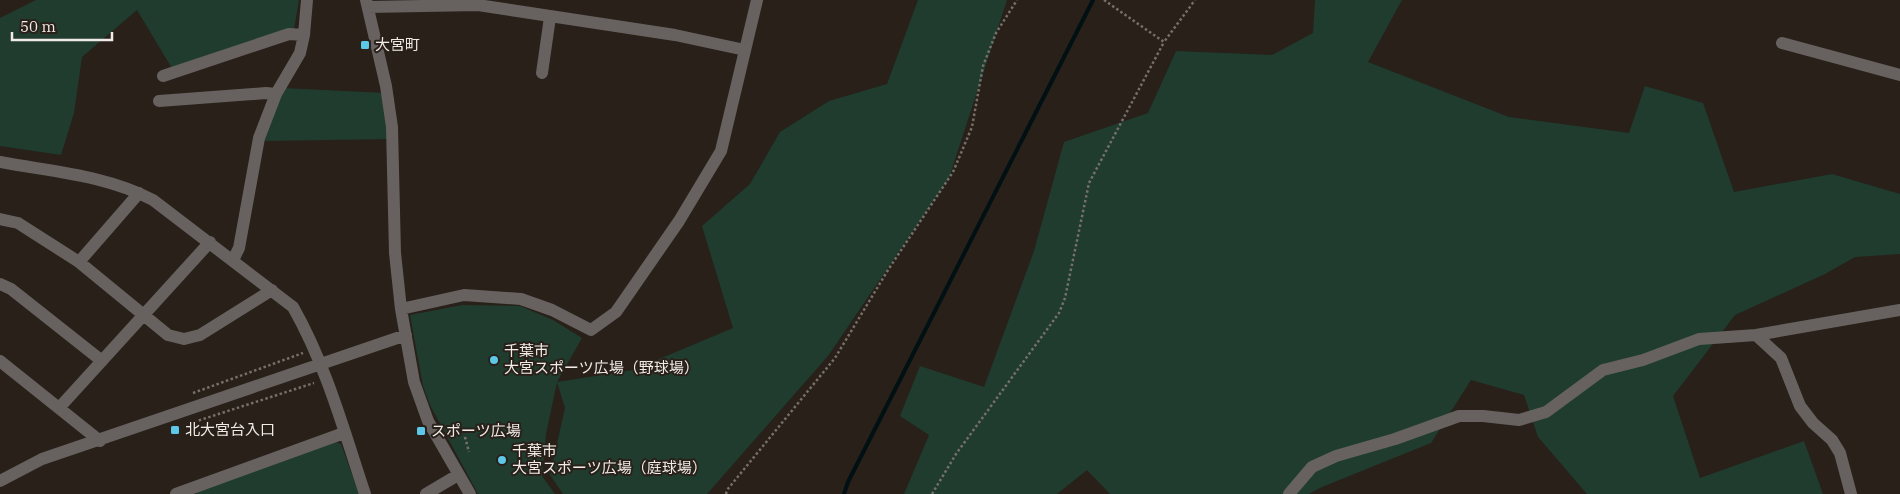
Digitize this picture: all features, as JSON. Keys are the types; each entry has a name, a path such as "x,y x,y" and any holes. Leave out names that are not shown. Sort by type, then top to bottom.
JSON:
{"street":[{"path":"233,260 238,248 260,138 276,94 300,53 304,35 307,0"},
{"path":"400,309 464,295 521,299 552,310 591,330 616,312 679,221 721,151 757,0"},
{"path":"470,494 428,420 414,382 400,309 395,253 392,127 386,86 367,4 478,5 675,35 745,50"},
{"path":"542,73 550,16"},
{"path":"164,76 289,34 304,35"},
{"path":"1782,43 1900,76"},
{"path":"159,101 266,93 276,94"},
{"path":"0,162 75,173 111,182 139,193 153,200 210,242 293,307 305,327 320,364 365,494"},
{"path":"79,262 139,193"},
{"path":"0,219 18,224 79,262 168,335 184,339 200,335 272,290"},
{"path":"59,408 210,242"},
{"path":"0,284 11,289 102,360"},
{"path":"1290,494 1312,467 1336,456 1395,439 1459,416 1483,416 1519,420 1546,412 1603,370 1643,360 1699,339 1756,335 1900,310"},
{"path":"0,481 42,459 406,335"},
{"path":"1756,335 1781,358 1800,406 1813,423 1832,440 1840,453 1851,494"},
{"path":"0,361 100,440"},
{"path":"176,494 344,433"},
{"path":"426,494 458,475"}],"path":[{"path":"726,494 727,490 768,438 835,358 888,270 953,172 972,127 983,66 996,33 1017,0"},
{"path":"1104,0 1164,42"},
{"path":"932,494 956,454 1059,313 1065,298 1089,183 1164,42 1196,0"},
{"path":"192,393 304,353"},
{"path":"192,423 314,382"},
{"path":"465,437 469,452"}],"green space":[{"path":"36,0 299,0 293,35 173,70 137,10 82,57 74,113 61,155 0,146 0,18"},
{"path":"918,0 1007,0 949,178 828,356 707,494 563,494 550,475 565,408 557,382 633,370 733,328 702,226 750,184 780,132 829,101 887,84"},
{"path":"1315,0 1402,0 1368,62 1509,117 1629,133 1645,86 1703,103 1734,192 1832,174 1900,194 1900,254 1855,257 1825,274 1735,315 1673,396 1700,478 1804,441 1823,494 1587,494 1538,437 1524,395 1471,380 1431,443 1309,494 1110,494 1087,470 1057,494 904,494 929,435 900,416 920,366 984,387 1034,251 1064,142 1148,113 1176,51 1272,55 1313,33"},
{"path":"283,88 384,93 389,139 263,141"},
{"name":"千葉市 大宮スポーツ広場（野球場）","path":"462,305 520,306 553,320 582,338 557,382 546,434 542,476 555,494 478,494 430,405 423,386 410,315"},
{"path":"336,442 341,444 359,494 196,494 198,489"}],"waterway":[{"path":"844,494 848,482 1093,0"}],"place":[{"name":"大宮町","path":"365,45"},
{"name":"千葉市 大宮スポーツ広場（野球場）","path":"494,360"},
{"name":"北大宮台入口","path":"175,430"},
{"name":"スポーツ広場","path":"421,431"},
{"name":"千葉市 大宮スポーツ広場（庭球場）","path":"502,460"}]}
